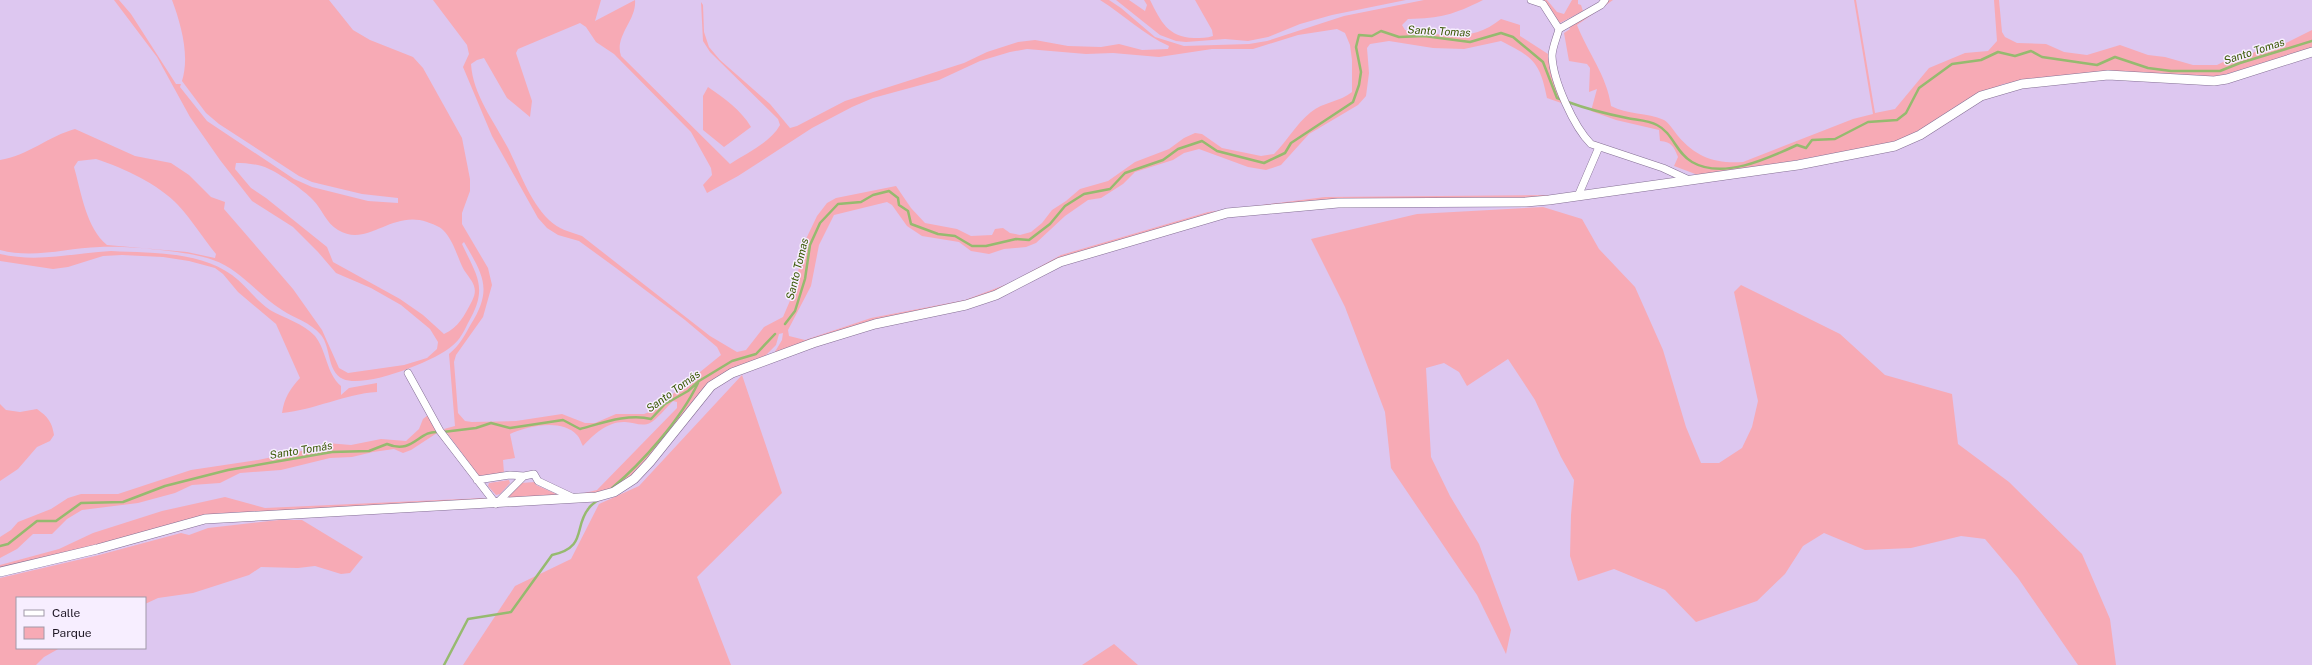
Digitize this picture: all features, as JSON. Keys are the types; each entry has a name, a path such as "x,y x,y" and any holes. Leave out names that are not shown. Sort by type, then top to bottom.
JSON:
{"street":[{"path":"1530,0 1543,4 1559,29"},
{"path":"1605,0 1601,5 1559,29 1552,55 1562,92 1584,137 1591,144 1663,168 1689,180"},
{"path":"0,572 97,549 206,519 577,499 596,497 614,492 634,479 650,462 711,386 732,373 813,343 875,324 973,303 996,295 1060,262 1226,213 1338,203 1526,202 1798,165 1895,146 1920,135 1981,96 2022,84 2108,75 2214,81 2227,79 2312,52"},
{"path":"1578,196 1599,147"},
{"path":"408,373 440,431 496,504"},
{"path":"477,480 510,475 524,476 534,474 538,481 577,499"},
{"path":"496,504 524,476"}],"green space":[{"path":"114,0 119,0 131,14 176,84 181,84 180,87 207,121 294,179 312,187 368,201 398,203 398,198 362,194 312,182 299,176 219,124 206,113 182,81 185,51 181,30 172,0 329,0 353,30 370,40 413,57 423,68 462,138 470,179 470,191 462,213 462,224 488,268 492,285 483,317 456,355 454,362 458,413 465,421 472,422 516,421 562,414 585,423 595,423 616,414 644,414 652,411 721,355 717,347 685,320 616,268 579,241 558,235 547,228 538,218 492,136 463,67 469,54 467,45 433,0 601,0 595,21 635,0 633,14 621,42 621,56 730,164 751,152 764,142 780,125 778,119 710,52 703,41 701,2 703,5 704,32 709,47 720,60 770,104 790,128 797,126 845,101 964,63 987,52 1018,42 1035,40 1068,46 1101,47 1119,44 1142,50 1168,49 1169,46 1143,31 1100,0 1109,0 1121,8 1155,37 1184,46 1249,44 1267,41 1344,16 1424,0 1483,0 1447,15 1408,19 1402,25 1405,30 1443,35 1467,35 1489,27 1501,19 1520,25 1520,36 1548,54 1564,104 1547,98 1538,68 1528,57 1501,41 1464,49 1433,48 1389,41 1370,44 1367,48 1369,73 1366,96 1358,105 1309,134 1281,165 1266,170 1248,167 1199,149 1184,153 1173,160 1135,172 1123,184 1101,198 1088,200 1065,216 1036,243 1026,247 1004,249 989,254 971,251 959,242 922,236 907,226 892,205 887,202 834,215 819,245 811,286 788,330 789,336 805,340 871,318 965,300 1010,283 1061,255 1208,212 1325,197 1550,195 1550,197 1243,208 1087,250 976,299 773,355 782,340 783,333 779,334 776,345 763,358 722,375 633,477 605,493 576,495 597,490 677,408 677,402 673,401 650,423 641,424 619,422 607,426 591,437 583,446 577,435 571,430 563,427 544,425 517,431 510,434 515,458 503,460 504,473 479,476 444,429 455,426 449,354 462,340 478,312 482,301 483,282 476,264 464,242 462,244 476,275 479,292 478,301 474,311 457,341 443,352 416,366 383,377 353,381 343,379 334,371 324,340 317,331 308,324 273,304 232,270 213,260 189,254 126,247 100,247 38,253 0,250 0,160 10,158 56,136 75,129 135,156 171,163 189,175 211,197 225,202 224,209 293,289 322,330 339,368 348,373 404,365 427,358 437,349 438,342 430,329 401,305 371,288 336,273 293,227 252,201 220,160 190,117 157,57","holes":["580,23 586,27 596,42 614,54 691,132 711,168 712,175 703,185 707,193 738,176 812,128 852,107 873,98 939,80 980,61 1010,52 1027,49 1086,54 1113,53 1159,57 1212,49 1253,49 1298,35 1337,29 1345,33 1350,45 1352,60 1352,92 1311,112 1274,154 1261,156 1222,148 1202,134 1195,133 1184,138 1169,149 1135,162 1108,181 1080,189 1052,210 1042,223 1031,232 1020,235 1010,233 1003,228 995,229 992,235 971,236 957,229 925,223 911,208 896,186 836,198 827,203 817,216 806,239 792,296 783,317 764,327 746,350 737,352 710,336 582,236 560,228 549,220 530,195 508,148 485,108 476,86 471,64 484,58 507,98 530,117 532,101 516,53 518,49","96,159 129,172 161,190 170,197 188,217 216,254 215,258 187,252 107,245 94,229 85,209 74,167 78,161","236,163 265,167 298,187 309,196 334,227 349,234 360,235 391,224 414,220 427,222 440,227 450,239 464,270 475,288 474,296 464,316 454,328 444,334 423,315 400,299 333,262 327,247 266,198 251,188 235,169"]},
{"path":"1116,0 1129,0 1145,11 1147,5 1144,0 1150,0 1166,27 1178,35 1185,37 1206,38 1213,36 1212,30 1195,0 1406,0 1332,15 1300,24 1268,37 1248,41 1225,39 1186,42 1176,41 1160,35"},
{"path":"1539,0 1547,0 1557,12 1564,14 1572,0 1578,0 1578,4 1581,5 1583,11 1560,23"},
{"path":"1609,0 1613,0 1577,25 1606,85 1611,106 1624,111 1657,117 1664,120 1685,143 1699,154 1707,158 1724,162 1743,162 1853,119 1873,114 1854,0 1856,0 1875,113 1895,109 1929,68 1965,53 1988,51 1997,41 1994,0 1999,0 2002,32 2005,37 2017,43 2046,44 2064,52 2087,55 2120,45 2148,55 2165,57 2193,65 2217,65 2245,51 2253,53 2263,47 2286,43 2312,30 2312,48 2217,77 2110,71 2040,78 2003,84 1961,103 1912,135 1895,142 1761,167 1698,175 1674,166 1678,157 1677,153 1670,144 1660,141 1659,130 1616,120 1591,111 1597,89 1589,92 1590,68 1587,64 1569,61 1564,33 1570,29 1569,27"},
{"path":"708,87 737,110 751,127 724,147 703,130 703,96"},
{"path":"1543,207 1582,219 1599,249 1635,287 1663,350 1686,427 1701,463 1719,463 1742,448 1752,427 1758,401 1734,292 1741,285 1840,334 1885,375 1952,394 1958,444 2009,482 2082,554 2110,619 2116,665 2078,665 2018,578 1985,539 1961,536 1911,548 1865,550 1824,533 1803,546 1785,574 1757,601 1696,622 1665,590 1614,569 1578,581 1570,556 1574,480 1561,457 1535,400 1508,359 1467,386 1459,372 1444,363 1426,368 1431,457 1450,496 1479,544 1511,630 1506,654 1477,595 1391,468 1385,412 1345,307 1311,239 1417,214"},
{"path":"111,251 158,253 189,257 205,261 219,267 237,279 270,310 300,325 315,336 322,348 332,375 341,386 341,395 349,388 377,383 377,392 365,393 306,409 282,413 288,394 300,378 276,324 238,292 223,274 215,268 189,261 163,257 122,255 103,256 68,267 53,269 0,261 0,254 14,257 42,258"},
{"path":"742,375 782,493 697,577 731,665 463,665 515,586 571,559 599,504 639,486"},
{"path":"0,404 6,410 20,412 37,409 49,420 54,435 50,441 37,447 18,469 0,481"},
{"path":"428,415 437,433 411,450 403,453 394,449 352,457 330,458 281,470 240,473 220,483 192,485 175,493 138,503 82,510 67,519 52,534 33,534 17,549 0,558 0,537 11,530 18,522 51,509 68,498 81,494 118,494 191,470 258,460 316,448 327,443 351,445 381,439 406,441 419,429 423,419"},
{"path":"509,480 510,483 500,494 496,495 488,486 489,483"},
{"path":"535,482 536,485 561,496 504,501 521,483"},
{"path":"225,497 265,508 484,498 486,501 224,513 201,517 94,547 0,569 0,565 59,549 93,533 162,511"},
{"path":"279,520 302,520 363,557 350,573 341,574 315,566 298,568 261,567 249,575 193,593 158,598 146,604 146,597 16,597 16,649 58,649 44,657 36,665 0,665 0,578 99,555 181,533 189,535 208,528"},
{"path":"1114,644 1138,665 1082,665"}],"waterway":[{"name":"Santo Tomas","path":"785,324 795,311 805,279 810,245 820,223 838,204 861,202 873,195 889,191 898,198 899,205 908,211 911,224 938,234 955,236 972,246 986,246 1016,239 1029,240 1050,224 1065,206 1084,194 1110,189 1125,173 1163,160 1178,149 1202,141 1217,151 1264,163 1285,153 1291,143 1353,102 1359,85 1361,72 1356,47 1359,35 1372,36 1381,31 1399,37 1424,36 1470,42 1501,33 1513,37 1543,62 1557,98 1563,100"},
{"name":"Santo Tomas","path":"1568,102 1605,113 1653,123 1667,133 1682,154 1692,162 1704,167 1718,169 1731,168 1760,161 1797,145 1806,148 1812,140 1835,139 1868,122 1897,120 1906,113 1919,88 1952,64 1981,60 1998,52 2015,56 2031,51 2042,57 2097,65 2115,57 2148,68 2171,71 2220,71 2240,63 2312,41"},
{"name":"Santo Tomás","path":"443,432 476,428 491,423 510,428 563,420 580,429 625,418 643,417 651,419 665,404 688,391 699,381 732,361 756,354 775,334"},
{"path":"612,488 624,478 660,440 682,411 698,383"},
{"name":"Santo Tomás","path":"0,546 8,544 37,521 56,521 81,503 123,502 165,486 228,470 332,452 369,451 387,444 396,447 410,445 431,432 438,432"},
{"path":"444,665 468,619 511,612 552,555 571,547 575,542 584,515 599,499"}]}
